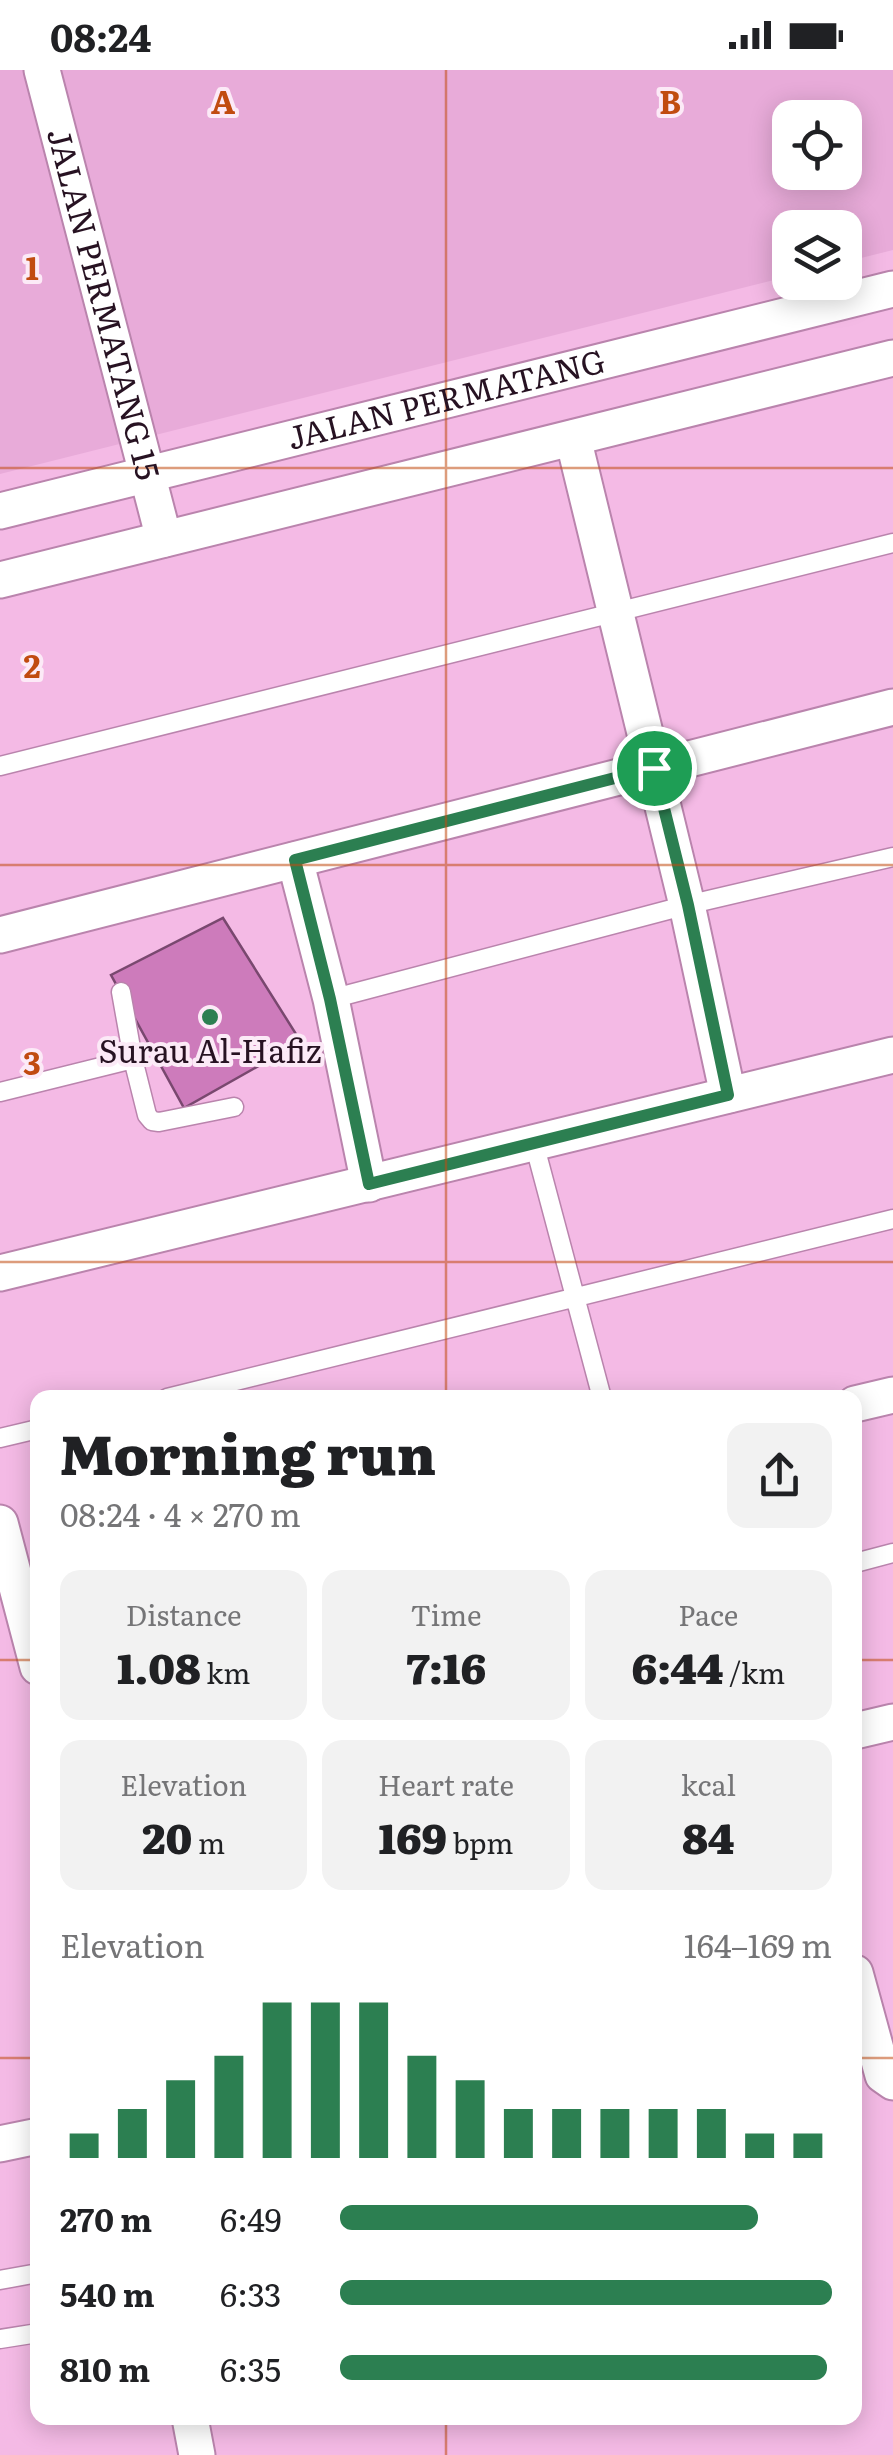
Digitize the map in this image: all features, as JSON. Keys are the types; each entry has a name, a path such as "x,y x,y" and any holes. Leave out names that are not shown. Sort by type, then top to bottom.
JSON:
{"street":[{"name":"JALAN PERMATANG 15","path":"42,70 164,539"},
{"name":"JALAN PERMATANG","path":"0,512 893,289"},
{"name":"JALAN PERMATANG","path":"0,580 893,358"},
{"path":"572,438 688,905 728,1095"},
{"path":"0,935 893,707"},
{"path":"295,860 330,999 369,1184"},
{"path":"0,1274 893,1055"},
{"path":"862,1402 893,1395"},
{"path":"0,1522 30,1636"},
{"path":"862,1729 893,1722"},
{"path":"862,1998 883,2075 893,2082"},
{"path":"0,2144 30,2138"},
{"path":"191,2425 197,2455"}],"lane":[{"path":"0,766 893,543"},
{"path":"330,999 688,905 893,857"},
{"path":"120,992 146,1115 159,1122 234,1107"},
{"path":"0,1092 133,1059"},
{"path":"534,1143 600,1390"},
{"path":"201,1390 893,1219"},
{"path":"0,1438 30,1431"},
{"path":"862,1561 893,1554"},
{"path":"0,2280 30,2274"},
{"path":"0,2339 30,2334"}],"shaded area":[{"path":"0,70 893,70 893,250 862,258 862,210 772,210 772,281 0,474"}],"building":[{"name":"Surau Al-Hafiz","path":"223,918 301,1042 184,1108 111,975"}],"place":[{"name":"Surau Al-Hafiz","path":"210,1017"}],"route":[{"path":"654,768 728,1095 369,1184 330,999 295,860 654,768"}]}
